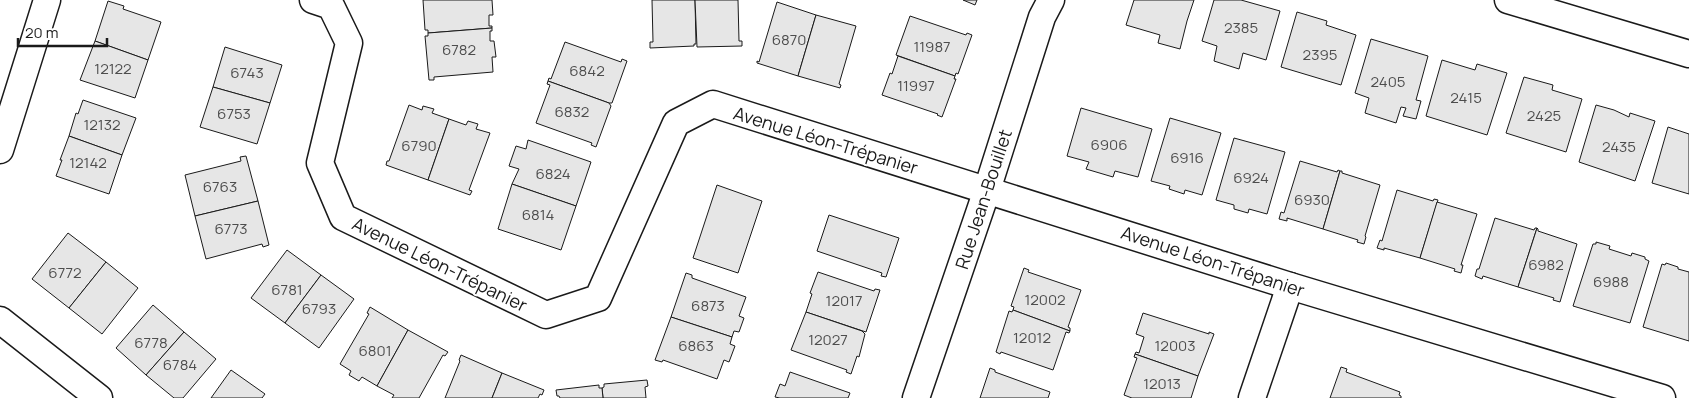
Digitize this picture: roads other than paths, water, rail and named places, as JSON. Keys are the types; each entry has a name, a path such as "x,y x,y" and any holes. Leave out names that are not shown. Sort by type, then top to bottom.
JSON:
{"street":[{"path":"0,150 47,0"},
{"name":"Avenue Léon-Trépanier","path":"313,0 331,6 349,42 320,163 343,217 546,315 598,298 676,123 713,104 1290,286 1611,391 1662,398"},
{"name":"Rue Jean-Bouillet","path":"916,398 987,190 1042,17 1051,0"},
{"path":"1508,0 1689,54"},
{"path":"1252,398 1290,286"},
{"path":"0,320 99,398"}]}
